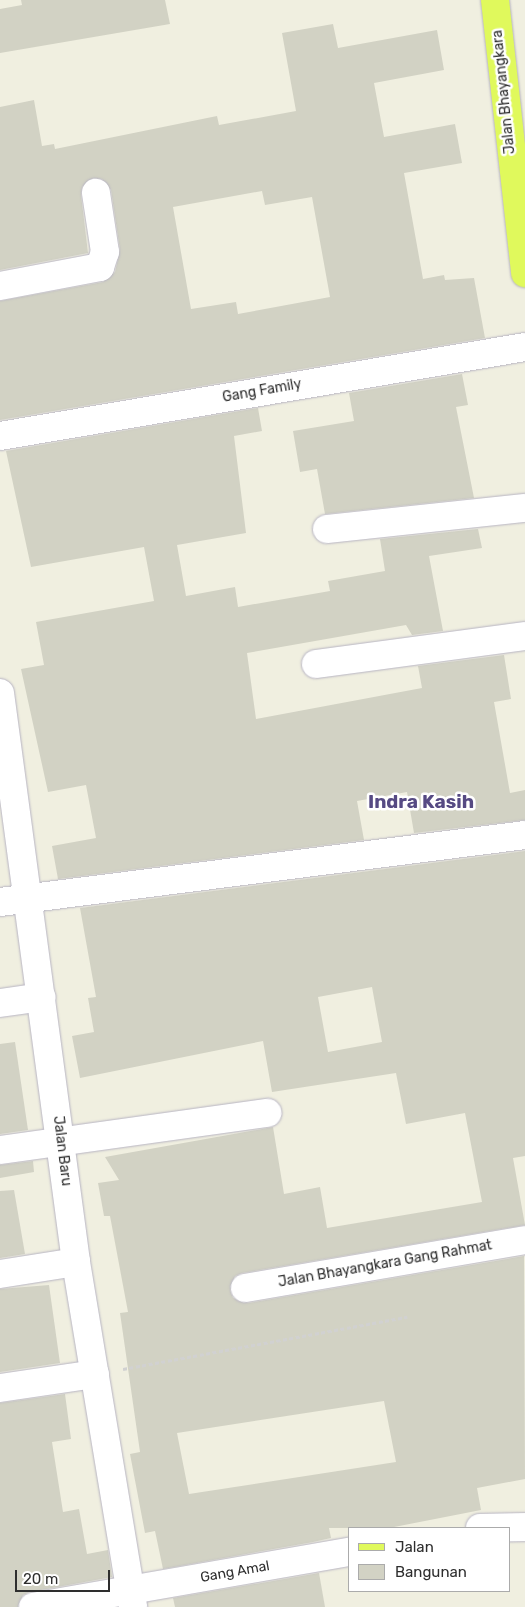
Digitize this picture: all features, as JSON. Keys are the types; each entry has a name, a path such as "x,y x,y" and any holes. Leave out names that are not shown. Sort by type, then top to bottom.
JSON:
{"main road":[{"name":"Jalan Bhayangkara","path":"494,0 517,134 525,271"}],"street":[{"path":"0,286 100,267 105,252 96,192"},
{"name":"Gang Family","path":"0,436 525,347"},
{"path":"327,529 525,508"},
{"path":"316,664 525,636"},
{"name":"Jalan Baru","path":"1,710 30,898 76,1262 132,1598"},
{"path":"0,902 525,835"},
{"path":"0,1003 42,997"},
{"path":"0,1150 266,1113"},
{"name":"Jalan Bhayangkara Gang Rahmat","path":"245,1288 525,1240"},
{"path":"0,1274 76,1262"},
{"path":"0,1388 95,1374"},
{"path":"510,1528 525,1528"},
{"name":"Gang Amal","path":"33,1607 132,1598 348,1552"}],"path":[{"path":"95,1374 406,1317"}],"building":[{"path":"21,0 165,0 170,24 0,53 0,9 22,5"},
{"path":"333,24 338,48 437,30 444,70 374,83 384,137 455,124 462,163 404,173 423,279 444,275 445,280 474,278 485,338 0,420 0,301 103,282 115,272 120,250 111,190 102,179 93,178 82,187 81,195 88,253 0,270 0,107 34,100 42,146 54,144 55,149 217,116 219,125 296,111 282,33","holes":["262,191 265,205 312,197 330,297 238,314 236,302 191,309 173,207"]},
{"path":"462,374 468,405 456,407 474,498 325,514 317,469 300,472 293,431 354,421 349,393"},
{"path":"258,408 262,431 234,436 246,533 177,545 186,596 235,587 238,607 330,591 328,581 385,571 380,539 478,529 482,548 429,556 443,631 412,635 406,625 247,653 256,719 422,688 418,666 504,655 511,699 494,702 510,793 525,790 525,820 414,833 407,792 357,801 364,840 58,879 52,846 96,838 86,785 48,792 21,669 44,665 36,622 154,601 144,547 31,567 6,451"},
{"path":"525,851 525,1156 513,1158 525,1225 242,1273 235,1276 230,1290 233,1298 248,1303 524,1256 525,1479 477,1488 481,1510 394,1527 329,1528 331,1538 163,1569 155,1531 145,1533 130,1454 140,1452 120,1313 128,1312 110,1216 104,1216 98,1183 119,1180 105,1157 273,1127 284,1194 320,1187 327,1228 482,1202 465,1113 406,1124 396,1073 272,1092 263,1041 80,1078 72,1036 94,1032 88,998 96,997 80,908","holes":["372,987 382,1042 328,1052 318,997","384,1401 396,1462 189,1494 177,1433"]},
{"path":"15,1042 28,1130 0,1134 0,1044"},
{"path":"33,1161 34,1172 0,1178 0,1165"},
{"path":"14,1190 25,1254 0,1258 0,1191"},
{"path":"49,1285 60,1363 0,1372 0,1289"},
{"path":"65,1394 71,1439 52,1442 63,1512 79,1509 87,1554 108,1550 112,1577 30,1592 23,1595 18,1607 0,1607 0,1403"},
{"path":"319,1573 325,1607 175,1607 173,1598"}],"district":[{"name":"Indra Kasih","path":"421,802"}]}
